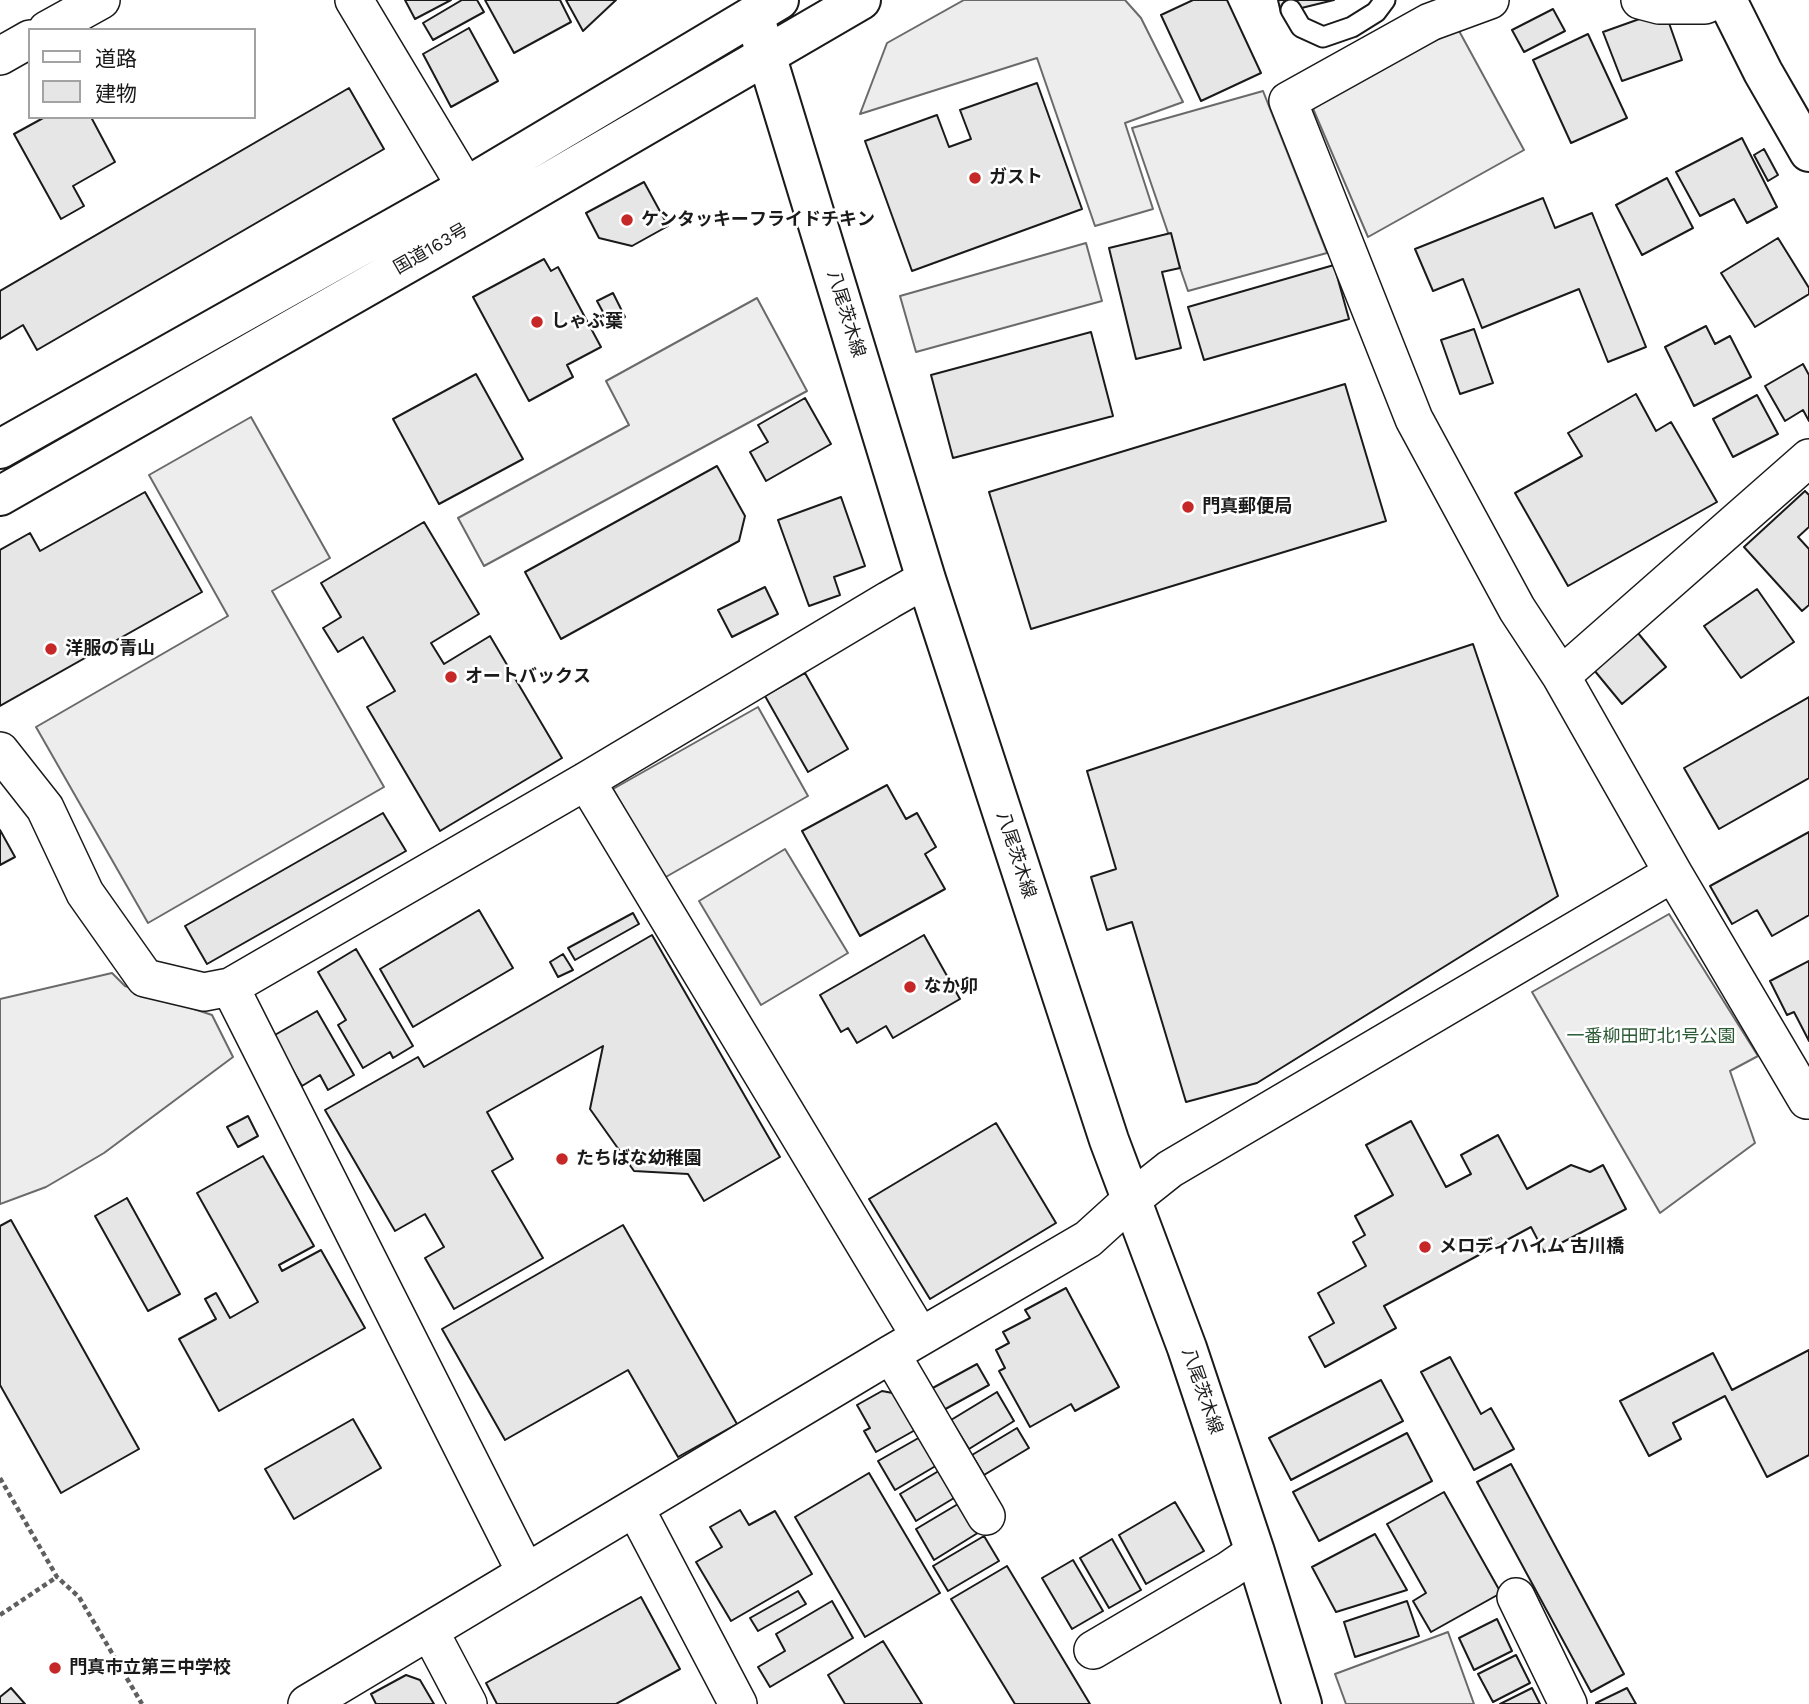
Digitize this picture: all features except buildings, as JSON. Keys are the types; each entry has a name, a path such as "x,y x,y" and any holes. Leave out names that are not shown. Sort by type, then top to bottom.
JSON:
{"main road":[{"name":"国道163号","path":"0,449 767,54 861,0"},
{"path":"1727,0 1763,72 1809,152"},
{"name":"国道163号","path":"0,496 476,203 760,5"},
{"name":"八尾茨木線","path":"760,5 767,54 926,579 1109,1140 1187,1348 1302,1704"}],"street":[{"path":"51,28 101,0"},
{"path":"354,0 476,203"},
{"path":"1490,0 1429,14 1288,101 1414,419 1517,609 1562,676 1673,873 1807,1100 1809,1099"},
{"path":"1640,0 1659,5 1705,5 1716,0"},
{"path":"0,56 28,40"},
{"path":"1562,676 1809,458"},
{"path":"0,751 45,808 85,892 145,978 204,992 230,987 586,781 926,579"},
{"path":"586,781 906,1345 986,1516"},
{"path":"307,1704 1088,1239 1170,1169 1673,873"},
{"path":"230,987 526,1573"},
{"path":"635,1508 738,1704"},
{"path":"1093,1650 1255,1552"},
{"path":"1516,1597 1568,1704"},
{"path":"430,1632 468,1704"}],"lane":[{"path":"1291,10 1301,27 1323,37 1352,27 1376,12 1385,0"}],"path":[{"path":"0,1478 57,1577 79,1597 142,1704"},
{"path":"0,1615 57,1577"}],"shaded area":[{"path":"964,0 1125,0 1141,18 1183,102 1125,123 1153,209 1095,226 1037,58 860,114 887,43"},
{"path":"1458,29 1524,150 1368,237 1311,104"},
{"path":"1263,91 1327,253 1188,291 1132,128"},
{"path":"1086,243 1102,301 916,352 900,296"},
{"path":"757,298 807,391 484,566 458,518 629,425 606,381"},
{"path":"251,417 330,558 272,591 384,787 148,923 36,727 228,616 149,475"},
{"path":"758,707 808,796 664,878 613,789"},
{"path":"785,849 848,953 761,1005 699,901"},
{"name":"一番柳田町北1号公園","path":"1669,914 1758,1056 1730,1071 1755,1143 1660,1213 1532,992"},
{"path":"112,973 125,986 212,1015 233,1057 104,1153 46,1187 0,1204 0,999"},
{"path":"1448,1632 1474,1704 1346,1704 1335,1674"}],"place":[{"name":"ガスト","path":"975,178"},
{"name":"ケンタッキーフライドチキン","path":"627,220"},
{"name":"しゃぶ葉","path":"537,322"},
{"name":"門真郵便局","path":"1188,507"},
{"name":"洋服の青山","path":"51,649"},
{"name":"オートバックス","path":"451,677"},
{"name":"なか卯","path":"910,987"},
{"name":"たちばな幼稚園","path":"562,1159"},
{"name":"メロディハイム 古川橋","path":"1425,1247"},
{"name":"門真市立第三中学校","path":"55,1668"}]}
